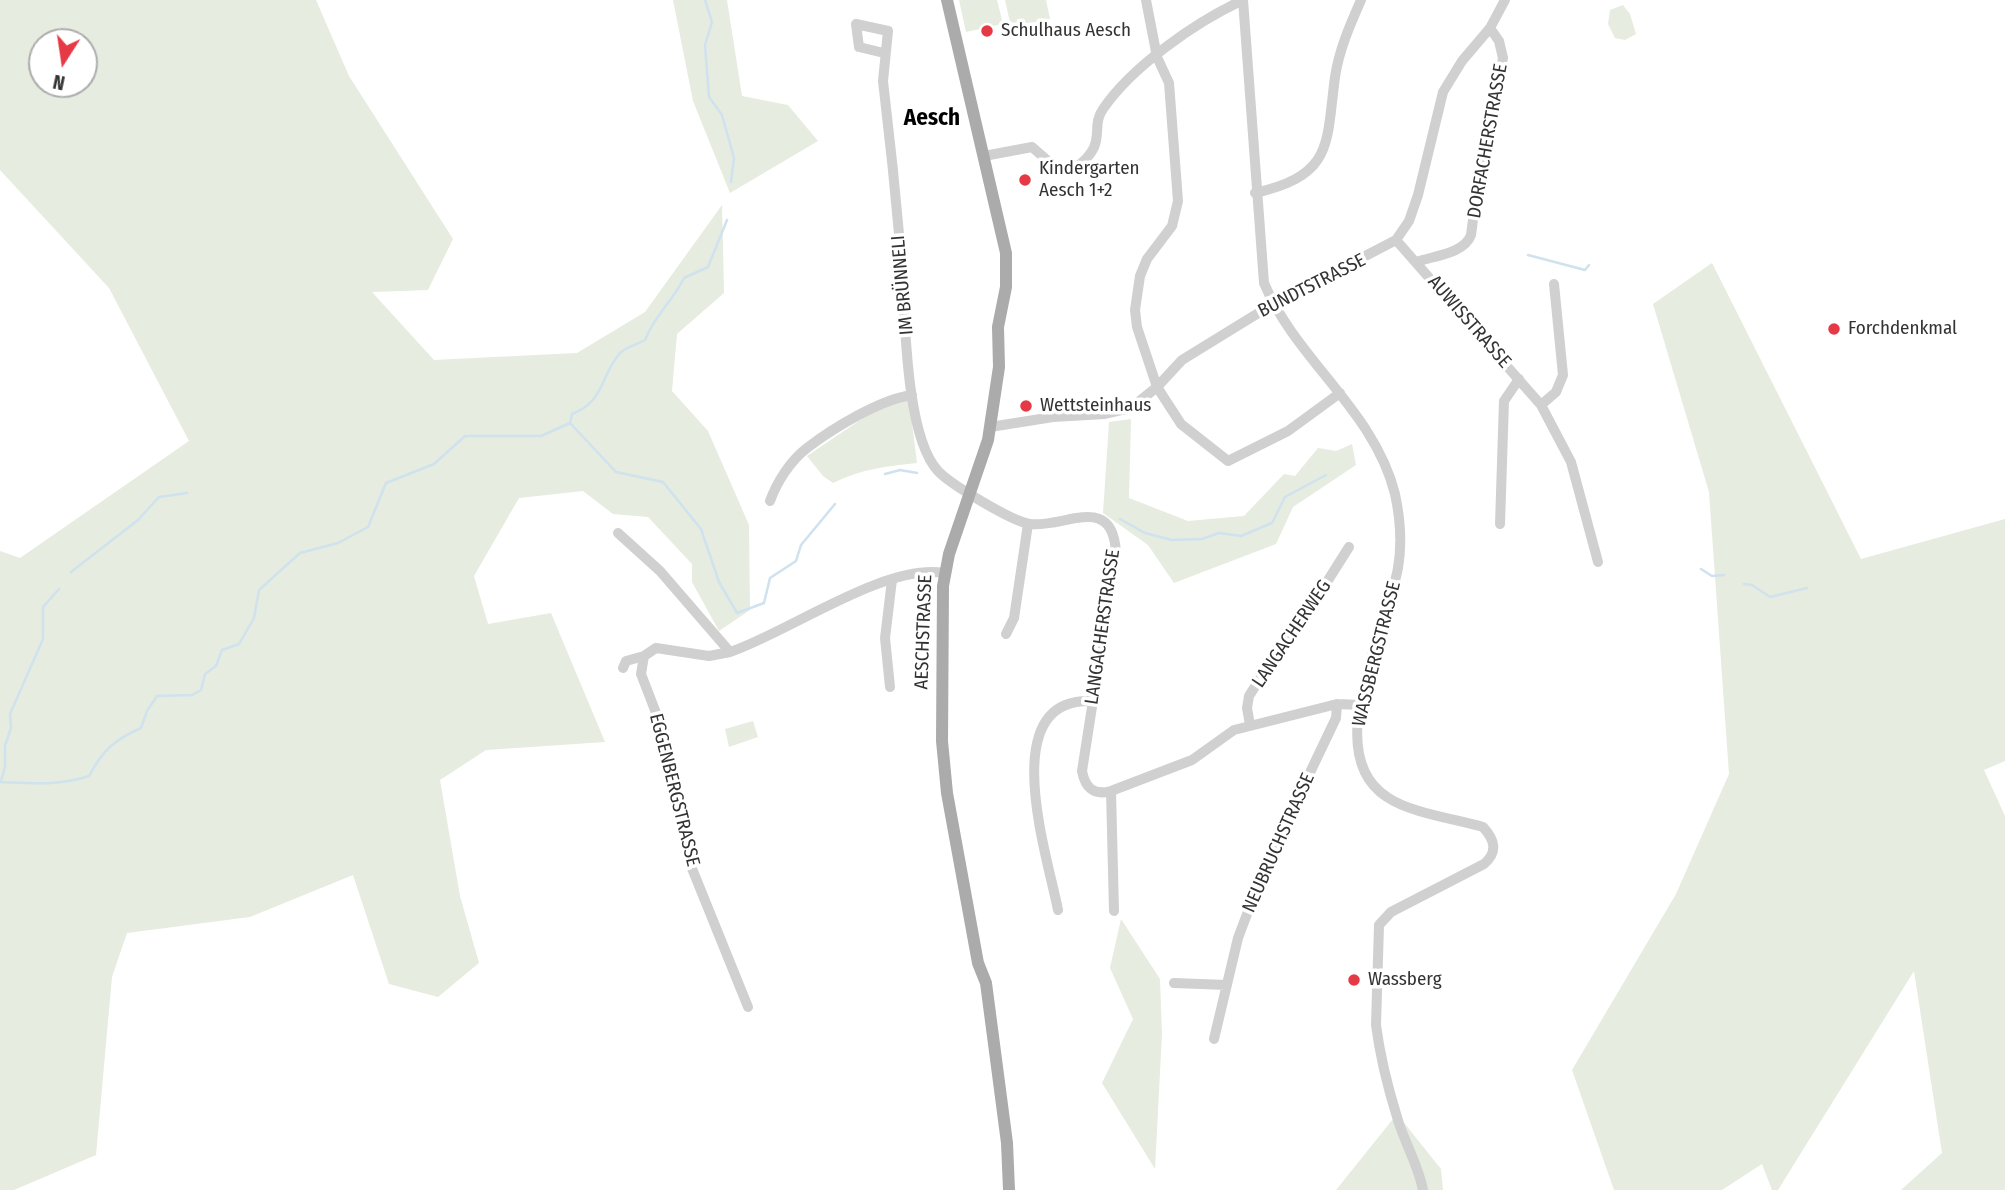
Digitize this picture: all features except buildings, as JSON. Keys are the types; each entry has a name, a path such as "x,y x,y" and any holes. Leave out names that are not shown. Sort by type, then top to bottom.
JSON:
{"main road":[{"name":"AESCHSTRASSE","path":"947,0 1006,253 1007,273 998,327 999,367 985,453 944,573 943,753 974,941 986,983 1007,1143 1009,1190"}],"street":[{"path":"1146,0 1157,57 1169,83 1177,216 1147,260 1140,276 1135,310 1145,356 1157,387 1181,424 1228,461 1288,430 1340,393"},
{"path":"984,156 1032,147 1056,168 1074,169 1091,155 1099,138 1102,110 1123,83 1206,21 1243,0"},
{"name":"WASSBERGSTRASSE","path":"1243,0 1255,193 1264,283 1273,304 1376,443 1387,469 1399,518 1398,568 1361,705 1356,744 1364,773 1374,786 1396,802 1483,827 1492,836 1494,847 1492,857 1484,864 1391,912 1379,925 1378,1041 1397,1119 1418,1168 1423,1190"},
{"path":"1255,193 1296,180 1316,160 1324,147 1333,117 1341,47 1361,0"},
{"path":"1395,240 1409,221 1418,195 1443,92 1462,61 1490,28 1505,0"},
{"name":"DORFACHERSTRASSE","path":"1416,262 1465,245 1471,235 1482,151 1503,58 1499,41 1490,28"},
{"name":"IM BRÜNNELI","path":"884,53 883,81 912,395 927,456 944,478 971,494"},
{"name":"AUWISSTRASSE","path":"1395,240 1541,405 1570,462 1598,562"},
{"name":"BUNDTSTRASSE","path":"990,427 1053,417 1105,414 1131,408 1157,387 1182,360 1273,304 1395,240"},
{"path":"1541,405 1556,392 1563,375 1554,284"},
{"path":"1500,524 1504,401 1520,379"},
{"path":"770,501 776,485 807,448 892,398 912,395"},
{"path":"971,494 1028,524 1021,586 1014,618 1006,634"},
{"name":"LANGACHERSTRASSE","path":"1028,524 1089,516 1106,522 1115,536 1116,553 1082,771 1084,782 1092,791 1102,794 1111,792"},
{"path":"618,533 660,571 730,653"},
{"name":"LANGACHERWEG","path":"1250,725 1247,708 1249,696 1307,605 1313,604 1349,547"},
{"path":"622,668 626,661 644,656 656,648 709,656 730,653 892,580 922,572 944,573"},
{"path":"890,687 885,638 892,580"},
{"name":"EGGENBERGSTRASSE","path":"644,656 640,674 663,731 691,866 748,1007"},
{"path":"1058,910 1033,778 1034,753 1044,724 1056,710 1076,700 1092,701"},
{"path":"1114,911 1111,792 1192,760 1226,735 1250,725 1337,704 1361,705"},
{"name":"NEUBRUCHSTRASSE","path":"1214,1039 1238,938 1264,869 1336,719 1337,704"},
{"path":"1174,982 1227,985"}],"shaded area":[{"path":"0,0 316,0 349,76 453,239 428,290 372,292 434,360 577,353 645,312 722,205 724,293 677,334 672,391 708,431 749,525 750,610 719,631 692,582 692,564 648,517 613,514 583,491 519,498 474,576 488,624 551,613 605,742 486,750 440,780 460,896 479,963 438,997 389,984 353,875 250,917 127,933 112,977 96,1155 14,1190 0,1190 0,551 20,558 189,441 109,288 0,170"},
{"path":"673,0 727,0 742,96 788,105 818,141 730,193 693,101"},
{"path":"959,0 997,0 1003,24 966,32"},
{"path":"1005,0 1046,0 1050,19 1011,27"},
{"path":"1623,5 1630,14 1636,34 1625,40 1615,38 1608,24 1610,10"},
{"path":"1712,263 1861,559 2005,519 2005,761 1984,770 2005,816 2005,1190 1901,1190 1942,1153 1914,971 1778,1190 1772,1190 1762,1164 1722,1190 1614,1190 1572,1070 1676,894 1729,774 1709,492 1653,304"},
{"path":"909,399 917,463 864,471 833,483 823,476 807,456 890,400"},
{"path":"1131,419 1129,498 1188,521 1244,516 1284,474 1295,476 1318,448 1336,451 1352,444 1356,465 1293,507 1276,544 1174,583 1148,545 1103,513 1109,422"},
{"path":"753,721 758,737 729,747 725,729"},
{"path":"1121,919 1160,979 1162,1034 1155,1169 1102,1083 1133,1019 1110,968"},
{"path":"1397,1114 1441,1169 1443,1190 1336,1190"}],"waterway":[{"path":"705,0 712,22 705,45 709,97 722,115 734,158 731,182"},
{"path":"0,782 56,783 89,776 110,747 141,728 147,711 157,696 192,695 201,690 205,674 216,666 222,650 239,644 254,618 259,590 300,553 338,543 368,527 386,483 434,464 465,436 541,436 570,423 572,414 591,402 620,353 645,340 653,323 684,278 708,267 727,220"},
{"path":"1528,255 1585,270 1589,265"},
{"path":"570,423 616,472 663,482 701,529 719,582 737,613 764,603 770,578 796,561 801,545 835,504"},
{"path":"885,474 900,470 917,473"},
{"path":"1120,519 1145,533 1172,540 1202,539 1219,533 1241,536 1272,523 1285,497 1326,475"},
{"path":"71,572 138,520 159,497 187,493"},
{"path":"1701,569 1712,576 1724,575"},
{"path":"1744,584 1752,585 1770,597 1807,588"},
{"path":"1,781 5,767 5,746 11,728 10,714 43,639 43,607 59,589"}],"place":[{"name":"Schulhaus Aesch","path":"987,31"},
{"name":"Kindergarten Aesch 1+2","path":"1025,180"},
{"name":"Forchdenkmal","path":"1834,329"},
{"name":"Wettsteinhaus","path":"1026,406"},
{"name":"Wassberg","path":"1354,980"}],"district":[{"name":"Aesch","path":"932,119"}]}
